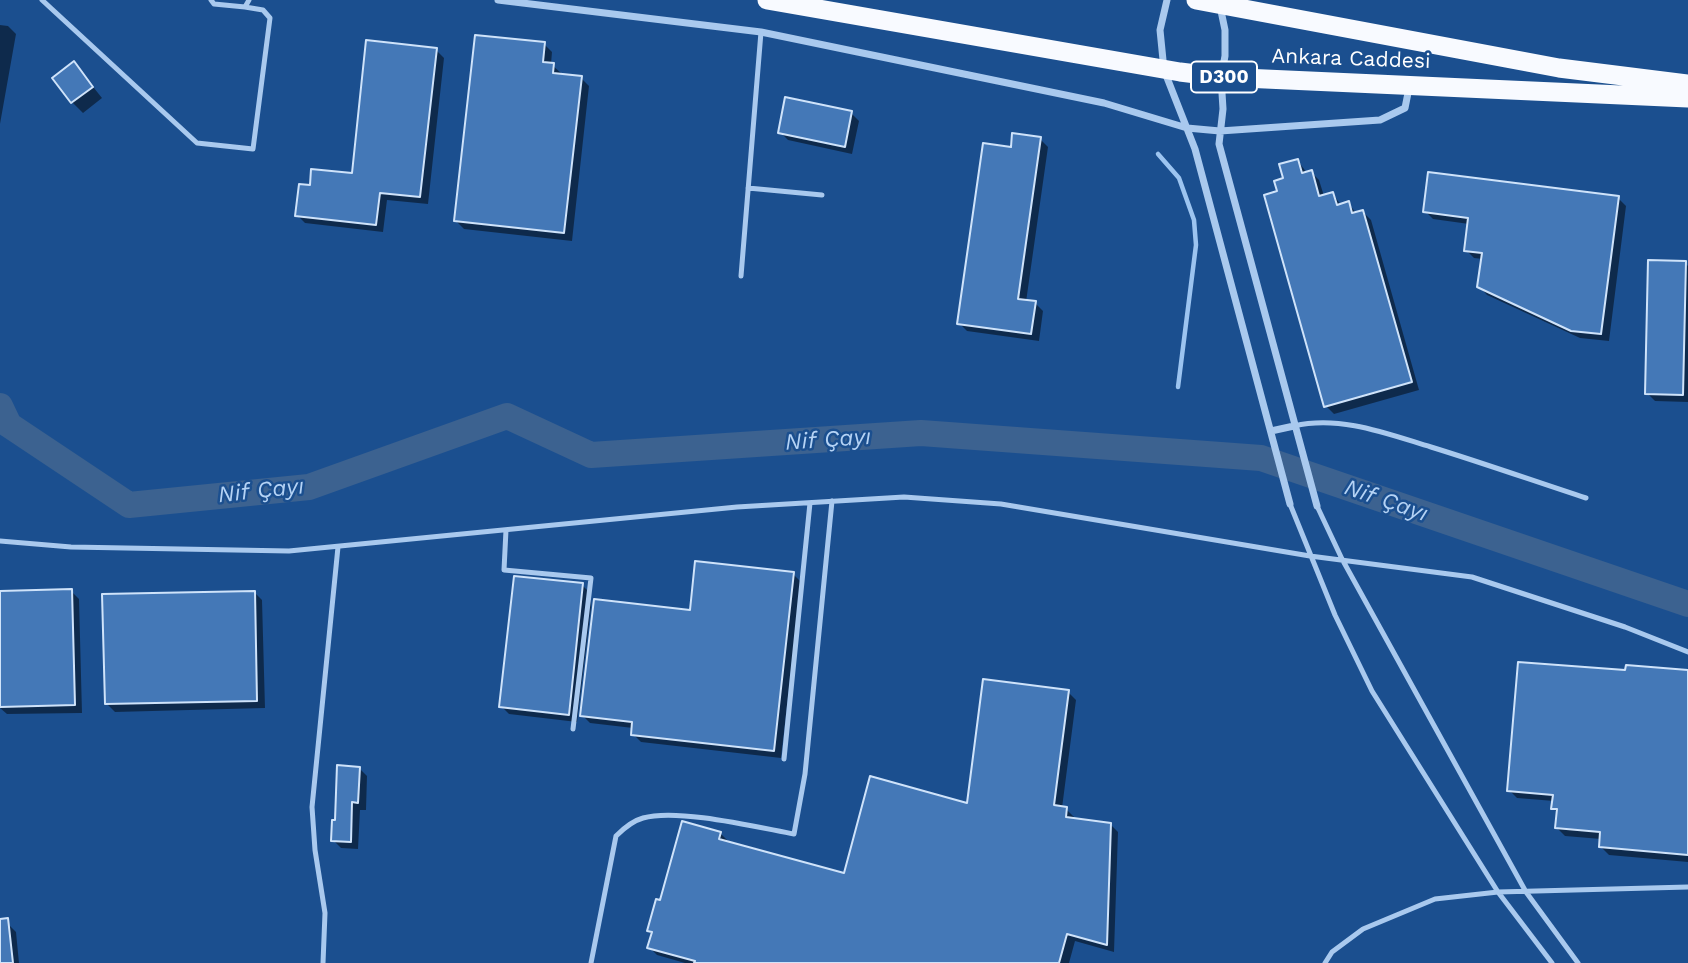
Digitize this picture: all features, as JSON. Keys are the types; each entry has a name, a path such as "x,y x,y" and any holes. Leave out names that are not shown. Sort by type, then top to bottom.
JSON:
{"highway":[{"name":"Ankara Caddesi","path":"767,0 1164,70 1221,76 1688,98"},
{"name":"Ankara Caddesi","path":"1196,0 1219,1 1559,68 1688,84"}],"street":[{"path":"498,0 761,32 1104,103 1187,128 1220,131 1380,120 1405,108 1410,84"},
{"path":"1167,0 1160,30 1164,70 1195,149 1290,504"},
{"path":"1219,1 1225,30 1225,56 1221,76 1223,108 1219,144 1317,506"},
{"path":"1271,432 1294,426"}],"lane":[{"path":"42,0 197,143 253,149 270,18 263,10 214,4 211,0"},
{"path":"244,7 249,0"},
{"path":"741,276 761,32"},
{"path":"748,188 822,195"},
{"path":"1294,426 1309,422 1336,423 1380,432 1586,498"},
{"path":"0,541 71,547 275,551 338,547 737,506 904,498 1001,504 1310,556 1472,577 1688,652"},
{"path":"591,963 616,836 630,824 645,817 660,816 716,820 794,834 805,774 832,501"},
{"path":"784,760 810,503"},
{"path":"1290,504 1310,556 1372,691 1498,892 1552,963"},
{"path":"1317,506 1342,559 1526,892 1578,963"},
{"path":"506,530 504,570 591,578 573,729"},
{"path":"323,963 325,913 315,850 312,807 338,547"},
{"path":"1325,963 1332,952 1363,929 1435,899 1498,892 1688,887"}],"building":[{"path":"475,35 545,42 543,62 554,63 553,73 582,76 564,233 454,221"},
{"path":"366,40 437,48 420,197 380,193 376,225 295,216 299,184 310,185 311,169 352,173"},
{"path":"74,61 93,87 71,103 52,78"},
{"path":"785,97 852,111 845,147 778,133"},
{"path":"1012,133 1041,137 1018,299 1036,301 1031,334 957,324 983,143 1011,147"},
{"path":"1298,159 1302,173 1312,170 1319,196 1333,192 1337,205 1349,201 1352,213 1363,210 1412,382 1324,407 1264,195 1277,191 1274,181 1283,178 1279,164"},
{"path":"1428,172 1619,196 1601,334 1571,331 1477,287 1482,253 1464,251 1468,218 1423,212"},
{"path":"1648,260 1686,261 1683,395 1645,394"},
{"path":"695,561 794,572 774,751 631,735 632,722 580,716 594,599 690,610"},
{"path":"514,576 583,583 569,715 499,707"},
{"path":"72,589 75,705 0,707 0,591"},
{"path":"255,591 257,701 105,704 102,594"},
{"path":"1518,662 1625,670 1626,665 1688,670 1688,855 1599,847 1600,832 1555,828 1557,809 1551,809 1553,795 1507,791"},
{"path":"983,679 1069,690 1054,805 1067,807 1066,817 1111,823 1107,945 1067,934 1059,963 694,963 695,961 647,948 652,932 647,931 656,899 660,900 682,821 721,832 719,839 844,873 870,776 967,803"},
{"path":"337,765 360,767 358,803 352,802 351,842 331,841 332,820 335,820"},
{"path":"8,918 13,963 0,963 0,919"}],"waterway":[{"path":"1158,154 1179,178 1194,220 1196,245 1178,387"},
{"name":"Nif Çayı","path":"0,406 9,425 129,505 309,487 507,416 591,455 921,433 1261,458 1688,604"}]}
